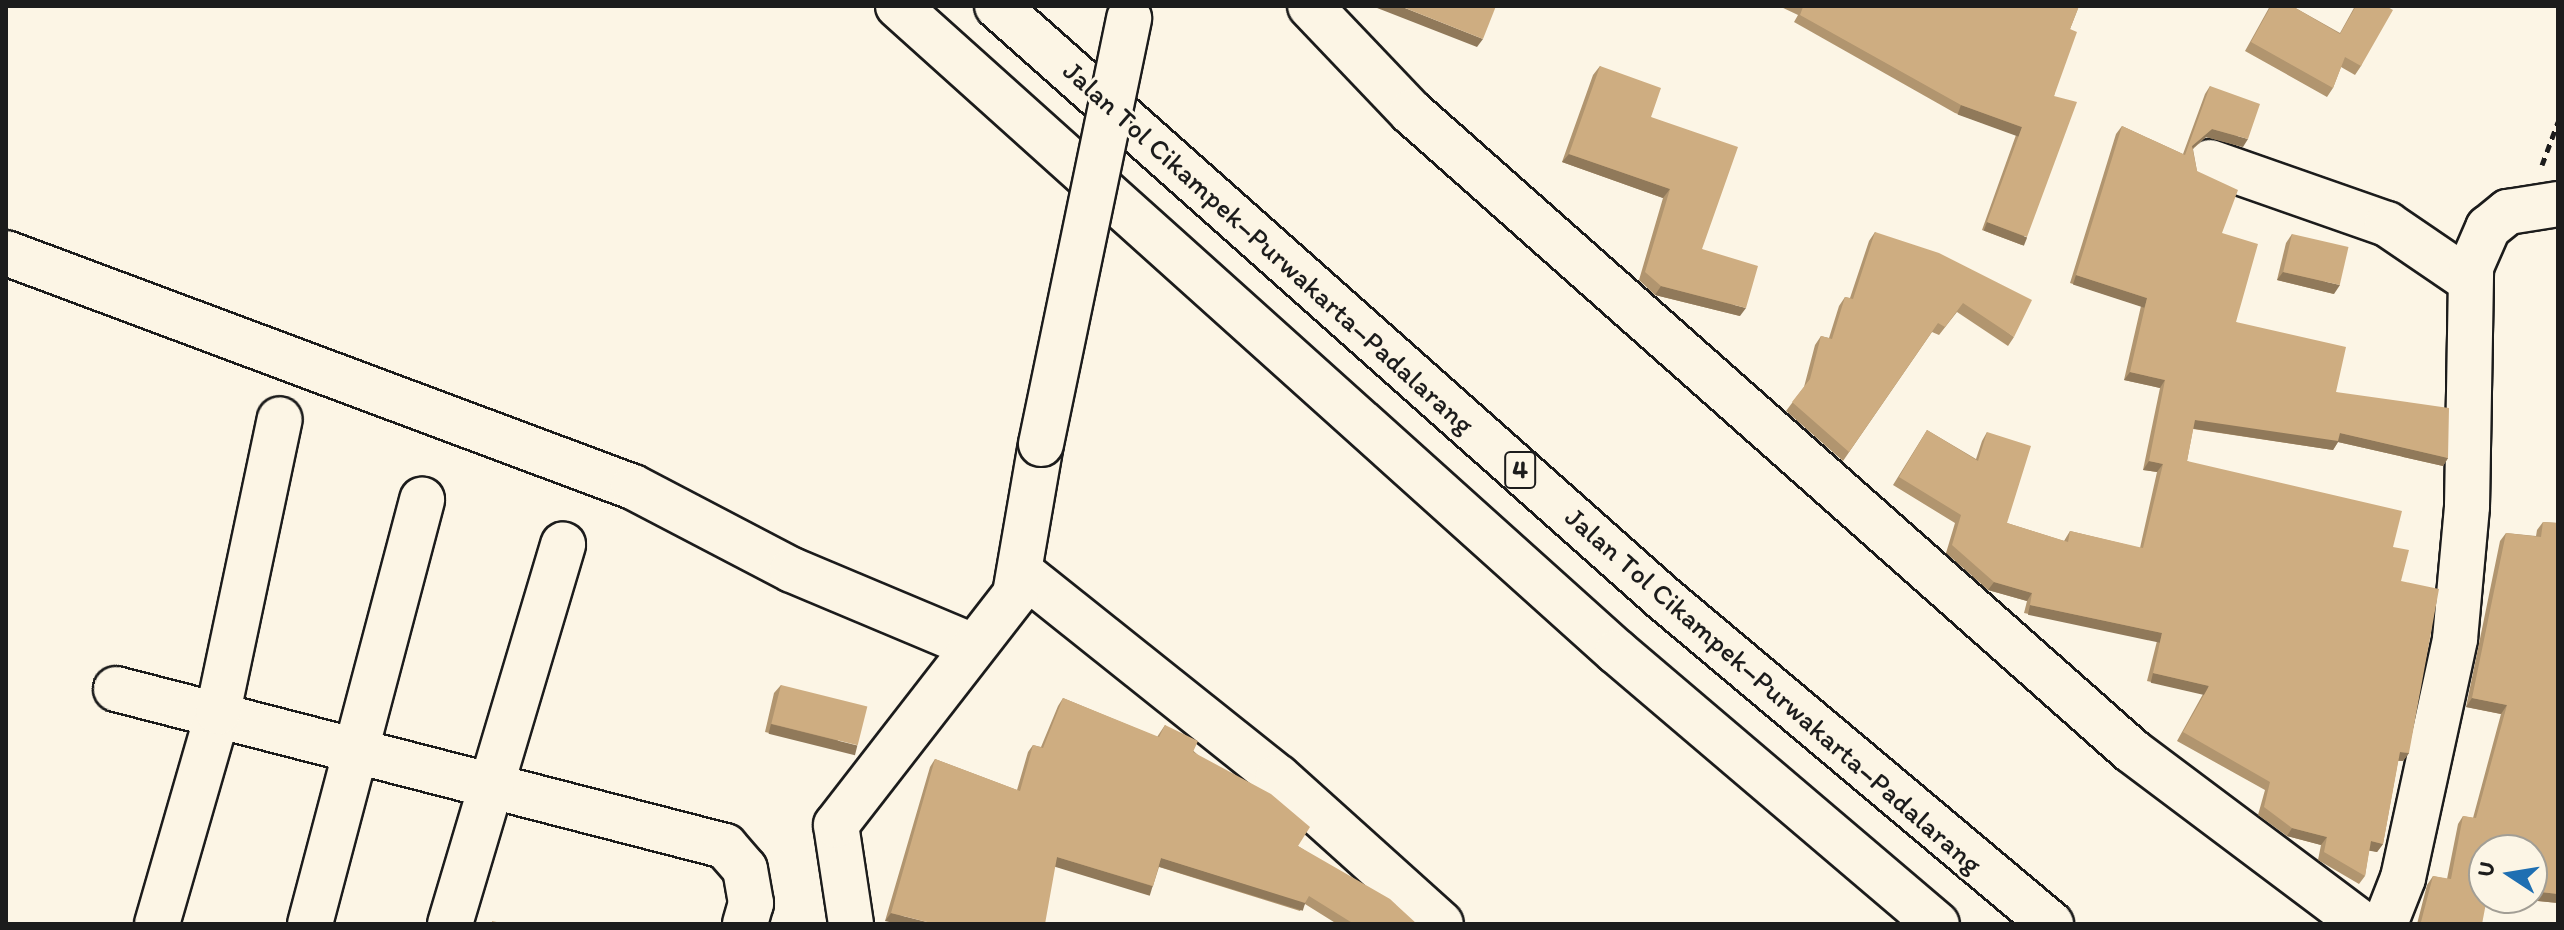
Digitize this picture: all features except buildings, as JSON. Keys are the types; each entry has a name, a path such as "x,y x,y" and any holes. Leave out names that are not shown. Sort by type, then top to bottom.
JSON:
{"main road":[{"path":"898,6 1617,652 1937,924"},
{"name":"Jalan Tol Cikampek–Purwakarta–Padalarang","path":"997,6 1663,598 2051,924"},
{"path":"1310,6 1411,112 2132,751 2362,924"},
{"path":"851,924 836,825 970,645 1015,594 1022,573 1041,444 1130,12"},
{"path":"2210,162 2387,224 2469,280"},
{"path":"2385,924 2403,878 2455,639 2467,506 2469,280 2488,228 2508,212 2558,204"},
{"path":"6,253 633,487 792,570 970,645"},
{"path":"157,924 218,712 280,419"},
{"path":"310,924 360,747 422,500"},
{"path":"450,924 485,789 563,544"},
{"path":"1022,573 1278,777 1441,924"},
{"path":"116,689 360,747 485,789 725,846 745,869 745,924"}]}
